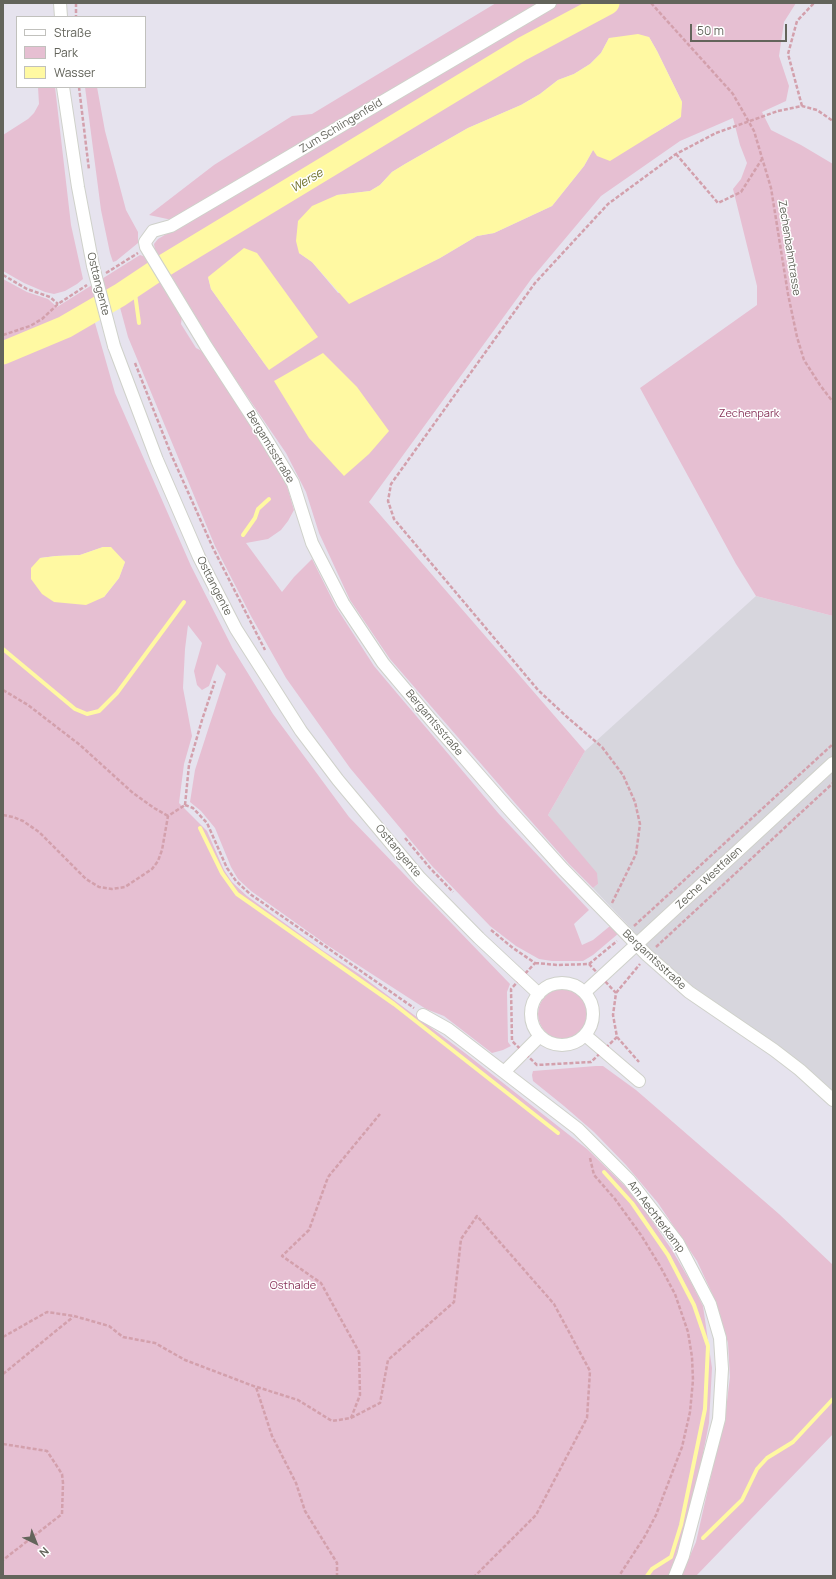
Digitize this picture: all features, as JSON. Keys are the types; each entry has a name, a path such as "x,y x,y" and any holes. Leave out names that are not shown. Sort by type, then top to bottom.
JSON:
{"street":[{"path":"60,3 61,16"},
{"name":"Zum Schlingenfeld","path":"150,254 145,242 153,231 171,226 550,3"},
{"name":"Osttangente","path":"63,88 78,187 93,266 114,346 157,460 199,557 236,629 302,731 338,780 420,878 479,938 539,994"},
{"name":"Bergamtsstraße","path":"150,254 170,284 206,346 293,483 312,543 343,603 383,663 507,807 636,945 689,992 790,1062 833,1100"},
{"name":"Zeche Westfalen","path":"585,992 833,763"},
{"path":"562,983 576,986 585,992 590,1000 593,1014 591,1028 585,1036 577,1042 568,1045 558,1045 548,1042 540,1036 532,1020 531,1010 534,1001 539,994 547,987 562,983"},
{"name":"Am Aechterkamp","path":"423,1015 448,1029 578,1129 592,1142 629,1180 654,1210 678,1243 710,1304 720,1338 722,1369 719,1419 683,1556 675,1576"},
{"path":"504,1072 540,1036"},
{"path":"585,1036 639,1081"}],"path":[{"path":"76,3 76,16"},
{"name":"Zechenbahntrasse","path":"651,3 732,94 754,131 770,188 797,337 804,360 833,402"},
{"path":"802,106 788,54 797,21 814,3"},
{"path":"79,88 90,176"},
{"path":"606,914 636,854 640,824 635,802 623,775 602,747 566,717 538,690 394,519 388,501 391,484 535,283 608,204 676,154 716,133 778,111 802,106 817,110 833,121"},
{"path":"676,154 718,203 741,192 762,159"},
{"path":"3,276 27,289 50,297 58,304 45,316 30,326 3,335"},
{"path":"134,360 171,454 213,548 266,651"},
{"path":"185,805 188,765 215,681"},
{"path":"3,690 28,705 80,745 133,793 168,816"},
{"path":"488,929 535,963 558,965 589,964 626,934 833,744"},
{"path":"639,1062 617,1037 613,1015 616,993 647,955 833,783"},
{"path":"3,816 13,816 23,821 39,832 86,879 99,887 112,889 125,887 152,870 158,861 162,850 168,816 185,805"},
{"path":"185,805 193,808 207,823 227,868 236,881 250,894 423,1015"},
{"path":"404,838 456,896"},
{"path":"535,963 511,989 512,1041 537,1065 591,1062 617,1037"},
{"path":"589,964 616,993"},
{"path":"352,1418 360,1395 359,1352 321,1283 282,1256 309,1230 328,1177 380,1114"},
{"path":"592,1142 590,1158 594,1175 624,1211 660,1266 675,1294 686,1324 692,1357 693,1380 690,1412 682,1447 656,1515 645,1536 619,1576"},
{"path":"3,1337 47,1312 74,1316 108,1326 123,1337 155,1343 185,1360 256,1387 298,1400 332,1421 352,1418 380,1403 388,1360 454,1302 461,1239 477,1216 554,1304 590,1371 587,1418 536,1515 475,1576"},
{"path":"3,1374 74,1316"},
{"path":"256,1387 272,1436 296,1483 305,1511 337,1563 337,1576"},
{"path":"3,1444 47,1451 62,1474 63,1483 62,1514 3,1560"}],"shaded area":[{"path":"756,596 833,616 833,1094 777,1045 692,986 660,959 593,888 598,884 548,815 585,751"}],"green space":[{"path":"496,3 539,3 172,220 149,215 214,165 292,116 312,114"},
{"name":"Zechenpark","path":"558,3 796,3 784,22 779,56 789,86 786,101 762,112 771,130 801,145 833,164 833,616 756,596 736,564 640,388 757,305 757,286 733,189 741,179 747,163 740,145 733,118 680,141 601,196 532,278 369,502 585,751 548,815 597,873 598,884 593,888 569,864 390,659 350,600 319,533 306,492 286,453 210,342 155,250 154,244 158,239 511,29","holes":["649,37 682,102 680,118 655,133 593,150 584,166 552,206 494,233 477,236 440,258 411,272 338,293 312,262 299,253 337,195 370,191 380,185 392,172 468,128 521,105 540,94 558,80 574,74 590,64 601,53 609,38","208,277 269,370 211,289"]},
{"path":"38,88 55,88 71,225 83,279 65,291 54,294 45,292 24,283 3,271 3,135 28,119 34,113 39,104"},
{"path":"85,88 97,88 105,131 126,210 138,232 138,243 113,262 101,210"},
{"name":"Osthalde","path":"140,255 146,257 182,316 181,324 196,348 204,352 275,463 287,486 294,510 288,521 281,530 268,539 246,543 282,592 294,577 312,559 336,607 374,666 499,814 589,910 574,924 582,945 593,940 610,926 619,933 593,955 583,961 552,961 539,959 516,946 490,926 432,866 350,768 286,678 251,616 215,546 128,337 118,300 140,286 140,282 65,327 67,335 93,316 115,393 191,566 233,649 273,714 349,817 510,984 507,992 508,1042 511,1046 492,1053 444,1016 426,1009 327,945 251,891 238,879 231,867 215,828 201,811 190,802 195,770 226,674 217,664 209,686 202,690 197,685 194,671 202,643 188,625 183,688 192,736 184,764 179,803 207,831 224,870 232,882 247,896 322,950 359,974 465,1053 587,1149 625,1186 648,1215 672,1250 703,1306 712,1368 709,1423 701,1464 686,1522 675,1559 668,1576 3,1576 3,279 27,292 48,299 57,307","holes":["103,547 125,562 119,578 104,597 40,558 80,555"]},
{"path":"558,989 568,989 581,996 588,1009 588,1019 581,1032 568,1039 558,1039 549,1035 542,1028 538,1019 538,1009 542,1000 549,993"},
{"path":"603,1066 636,1090 779,1214 833,1265 833,1434 696,1576 681,1576 696,1542 726,1409 730,1377 728,1343 716,1302 697,1261 658,1203 626,1165 594,1132 533,1081 533,1071"}],"water":[{"path":"638,34 649,37 657,51 682,102 681,117 610,161 597,156 593,150 584,166 552,206 494,233 477,236 440,258 349,304 312,262 299,253 296,241 298,221 312,206 337,195 370,191 380,185 392,172 405,164 468,128 521,105 540,94 558,80 574,74 590,64 601,53 609,38"},
{"path":"244,248 257,253 318,337 269,370 211,289 208,277"},
{"path":"323,353 357,387 389,431 369,454 344,476 309,438 274,381"},
{"path":"103,547 111,547 125,562 119,578 104,597 86,605 54,602 42,594 31,579 31,568 40,558 80,555"}],"waterway":[{"name":"Werse","path":"3,353 65,327 120,295 165,265 522,49 608,3"},
{"path":"134,286 139,323"},
{"path":"243,535 255,518 258,509 269,499"},
{"path":"3,649 75,709 87,714 99,711 117,693 184,602"},
{"path":"200,828 222,873 237,894 394,1004 558,1133"},
{"path":"604,1172 632,1203 668,1255 694,1305 708,1346 705,1409 681,1525 671,1557 652,1569 647,1576"},
{"path":"703,1538 742,1500 757,1469 767,1458 793,1442 833,1399"}]}
